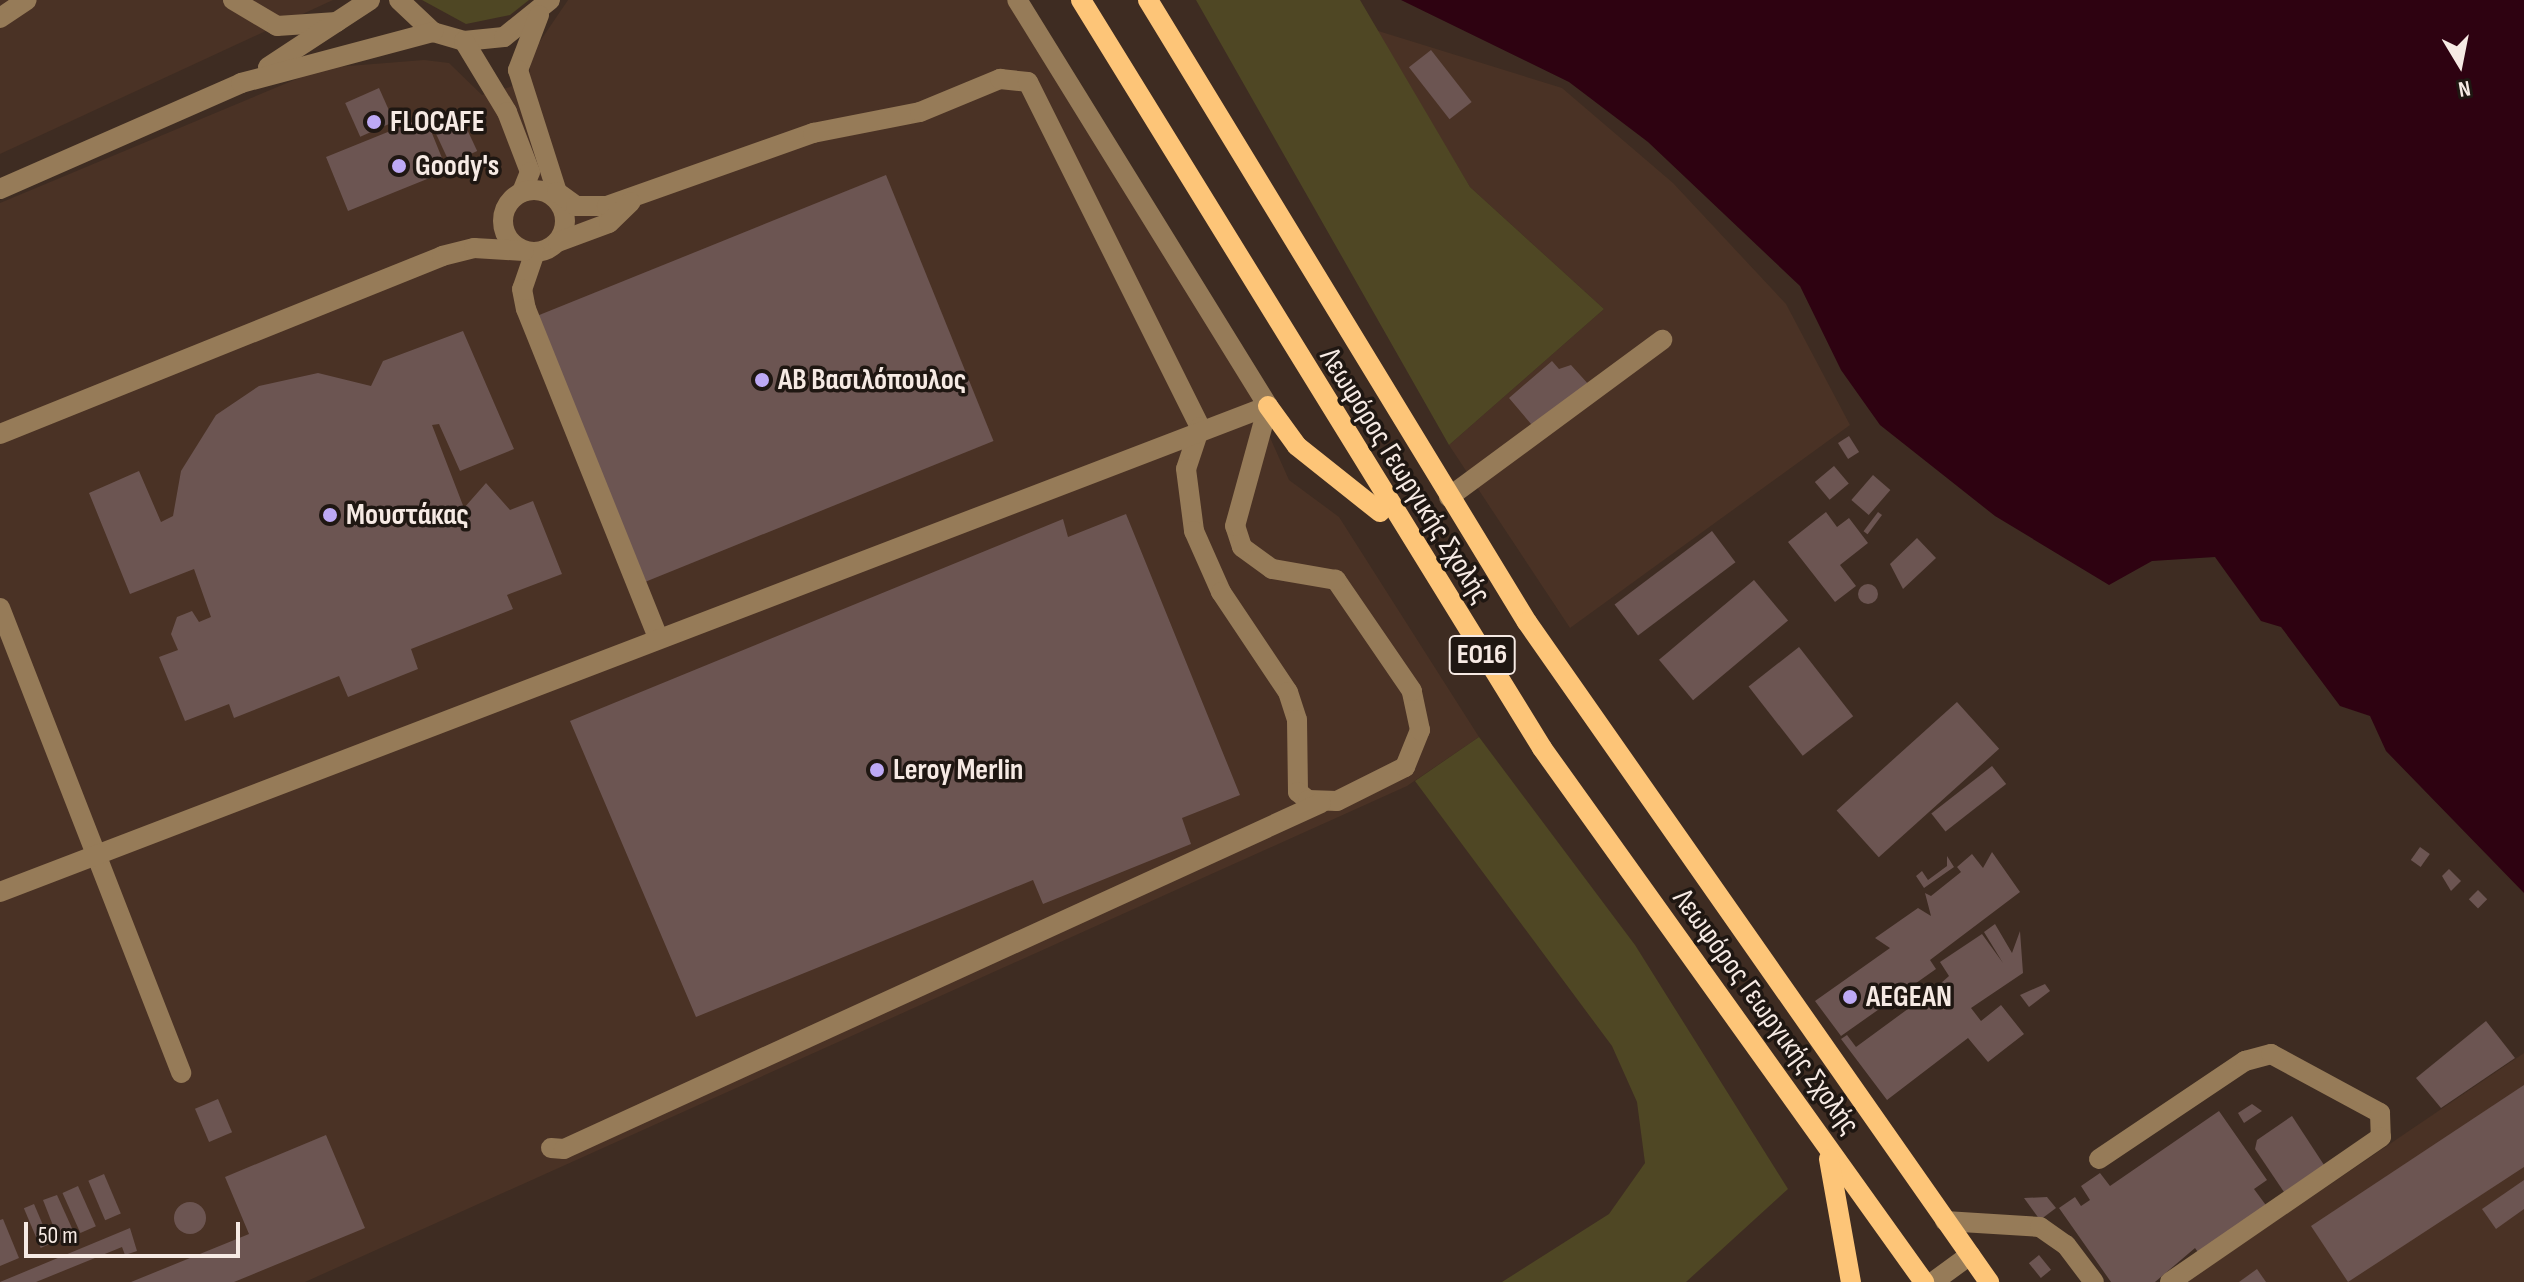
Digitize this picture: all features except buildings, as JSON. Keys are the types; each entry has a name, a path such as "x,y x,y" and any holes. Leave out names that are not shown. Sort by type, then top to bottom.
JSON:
{"main road":[{"name":"Λεωφόρος Γεωργικής Σχολής","path":"1081,0 1406,538 1542,748 1924,1282"},
{"name":"Λεωφόρος Γεωργικής Σχολής","path":"1148,0 1449,497 1616,754 1970,1255"},
{"path":"1268,406 1297,446 1406,538"},
{"path":"1826,1148 1851,1282"},
{"name":"ΕΟ16","path":"1970,1255 1989,1282"}],"street":[{"path":"0,18 27,0"},
{"path":"233,0 277,26 348,20"},
{"path":"0,189 241,83 348,20 370,0"},
{"path":"399,0 433,32 464,41 504,37 544,7"},
{"path":"551,1148 564,1149 1405,767 1420,730 1417,710 1336,580 1272,569 1242,547 1235,526 1268,406 1017,0"},
{"path":"544,7 518,70 565,224 558,242"},
{"path":"241,83 433,32"},
{"path":"464,41 492,78 530,172 522,192 503,217 508,238 530,252"},
{"path":"522,192 549,193 586,208 633,199 813,133 920,112 1000,79 1028,82 1200,427 1186,469 1194,531 1221,592 1288,692 1297,720 1292,776 1298,792 1321,803"},
{"path":"0,434 442,256 474,248 530,252 558,242 609,223 633,199"},
{"path":"530,252 522,289 526,309 657,635"},
{"path":"1449,497 1662,340"},
{"path":"0,892 657,635 1200,427 1268,406"},
{"path":"0,608 181,1073"},
{"path":"2099,1159 2245,1061 2271,1054 2380,1113 2381,1137 2170,1282"},
{"path":"1945,1221 2040,1227 2066,1245 2094,1282"},
{"path":"1933,1282 1970,1255"}],"shaded area":[{"path":"0,0 333,0 0,154"},
{"path":"422,0 529,0 510,15 466,24"},
{"path":"568,0 1016,0 1247,386 1289,480 1339,517 1479,737 1407,786 305,1282 0,1282 0,203 323,68 424,60 449,63 482,95 510,87 529,75 532,53"},
{"path":"1196,0 1360,0 1470,187 1604,309 1449,445"},
{"path":"1401,0 2524,0 2524,893 2386,751 2370,716 2340,706 2281,627 2261,621 2215,557 2152,561 2109,585 1995,516 1880,425 1841,370 1800,286 1648,142 1569,82"},
{"path":"1375,30 1562,88 1673,183 1786,304 1850,425 1570,628 1449,445 1604,309 1470,187"},
{"path":"1479,737 1635,945 1788,1189 1686,1282 1502,1282 1609,1214 1645,1163 1637,1102 1612,1046 1415,781"},
{"path":"2524,1053 2524,1282 2186,1282"}],"place":[{"name":"FLOCAFE","path":"374,122"},
{"name":"Goody's","path":"399,166"},
{"name":"ΑΒ Βασιλόπουλος","path":"762,380"},
{"name":"Μουστάκας","path":"330,515"},
{"name":"Leroy Merlin","path":"877,770"},
{"name":"AEGEAN","path":"1850,997"}]}
